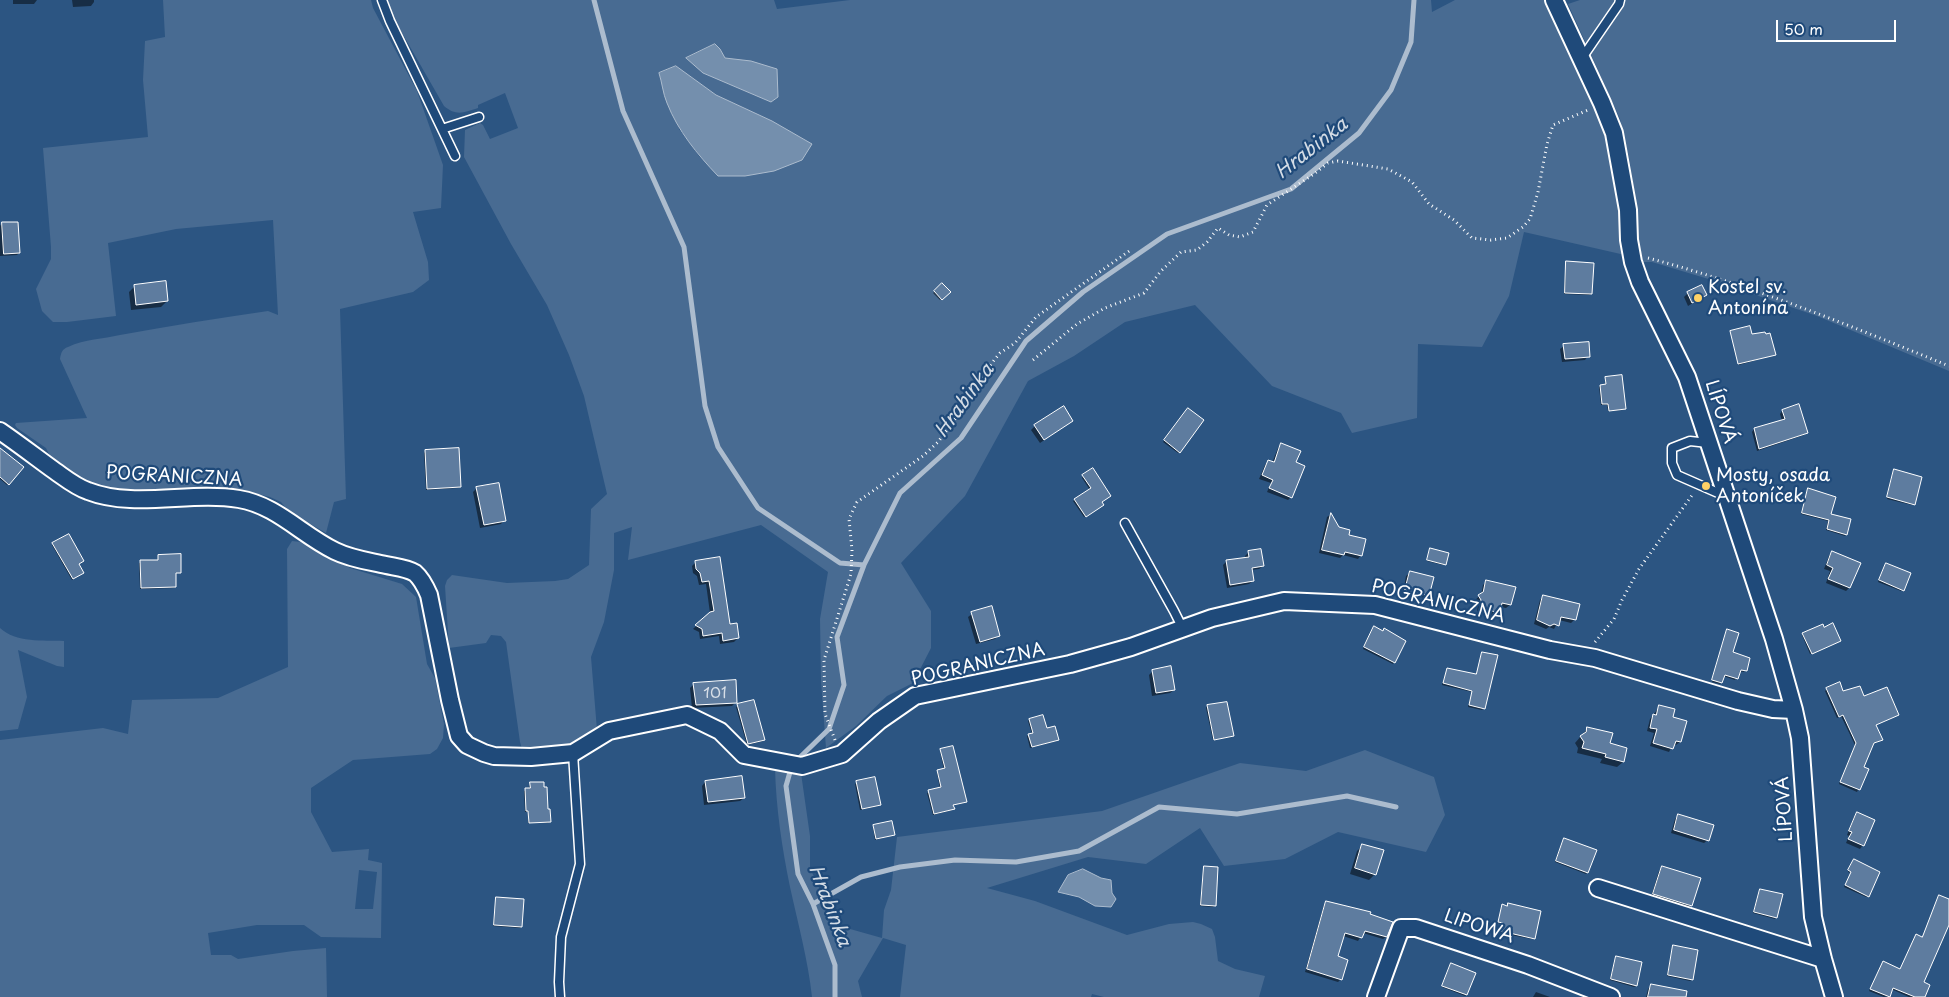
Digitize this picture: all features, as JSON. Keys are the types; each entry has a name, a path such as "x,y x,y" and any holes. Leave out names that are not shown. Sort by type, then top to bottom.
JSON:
{"street":[{"name":"LÍPOVÁ","path":"1554,0 1602,102 1614,133 1628,210 1629,240 1633,262 1640,282 1688,377 1708,443 1774,639 1794,710 1800,738 1813,917 1834,997"},
{"name":"POGRANICZNA","path":"0,431 87,491 125,498 211,497 239,499 255,503 276,513 320,543 336,551 354,558 415,573 429,595 459,736 467,745 494,756 531,757 573,753 609,731 687,715 720,731 744,754 802,766 842,754 879,721 915,696 1070,664 1131,647 1212,618 1284,601 1375,605 1550,650 1584,656 1738,701 1773,709 1794,710"},
{"path":"1598,888 1823,959"},
{"name":"LIPOWA","path":"1376,997 1401,928 1416,928 1528,965 1611,997"}],"lane":[{"path":"382,0 390,21 455,156"},
{"path":"1581,60 1620,4 1620,0"},
{"path":"442,129 478,117"},
{"path":"1708,443 1690,441 1672,448 1672,463 1677,475 1726,497"},
{"path":"1125,523 1183,629"},
{"path":"560,997 561,937 580,864 573,753"}],"path":[{"path":"1033,360 1077,324 1105,308 1129,300 1144,292 1161,271 1181,252 1197,250 1207,242 1218,228 1229,235 1240,237 1253,232 1267,205 1328,163 1338,160 1388,169 1412,182 1428,204 1454,220 1472,238 1492,240 1507,238 1530,220 1538,192 1546,144 1553,125 1602,102"},
{"path":"834,738 825,714 824,660 851,574 852,550 849,519 857,502 923,456 938,442 970,399 991,364 1000,353 1015,343 1036,317 1132,249"},
{"path":"1633,262 1648,258 1721,280 1817,313 1949,366"},
{"path":"1584,656 1614,619 1639,569 1700,484"}],"shaded area":[{"path":"163,0 371,0 373,8 417,91 443,165 441,208 413,212 428,262 429,280 413,292 340,309 346,499 334,502 326,533 288,511 281,502 270,497 242,490 203,488 142,490 112,489 97,486 74,477 49,454 46,448 15,425 16,423 87,418 60,359 62,352 74,344 157,328 268,311 278,315 273,220 176,229 108,243 116,316 53,322 42,311 36,289 51,259 43,148 148,137 143,80 145,41 165,37"},
{"path":"386,0 774,0 777,9 850,0 1431,0 1432,12 1455,0 1545,0 1605,127 1619,197 1625,255 1524,232 1509,296 1482,347 1418,344 1417,418 1352,433 1341,413 1272,386 1195,305 1125,322 1074,356 1028,381 965,496 901,563 931,611 931,648 913,683 887,696 856,726 826,748 821,681 820,619 828,572 761,525 628,560 632,527 614,533 614,570 604,622 591,657 597,730 572,746 523,752 506,642 501,636 491,635 486,643 449,648 445,586 447,580 452,575 507,583 568,579 589,565 591,509 607,494 584,396 569,355 547,305 511,244 464,157 465,130 480,123 490,139 518,128 505,93 478,105 478,108 468,111 460,113 448,109 444,106 390,12","holes":["720,49 724,59 771,102 703,73","676,66 716,95 772,121 811,144 718,176 699,156 679,129"]},
{"path":"1580,0 1949,0 1949,371 1817,316 1715,281 1652,262 1643,262 1634,225 1634,189 1620,119 1568,4"},
{"path":"715,44 725,58 751,61 777,69 778,97 771,102 703,73 686,58"},
{"path":"676,66 716,95 772,121 812,144 802,160 774,171 745,176 718,176 682,133 671,113 659,73"},
{"path":"292,541 301,542 350,568 402,584 416,597 427,664 435,678 444,724 443,738 437,749 430,754 353,760 311,788 311,812 332,852 369,849 368,860 382,863 381,938 321,937 304,925 257,925 208,933 211,955 231,955 238,959 326,948 327,997 0,997 0,740 103,728 128,734 132,700 218,698 288,667 287,549","holes":["359,870 377,872 373,909 355,909"]},
{"path":"0,628 6,633 22,638 64,641 64,667 18,650 27,697 18,729 0,731"},
{"path":"1365,750 1434,777 1445,815 1426,852 1338,832 1285,859 1224,866 1200,828 1146,864 1088,857 987,888 1035,901 1127,935 1169,924 1193,922 1201,924 1212,929 1218,961 1235,969 1265,976 1259,997 1104,997 1092,994 1091,997 900,997 906,945 883,938 858,981 862,997 812,997 782,843 775,768 801,773 810,836 810,868 836,925 882,938 884,910 891,890 897,837 1102,811 1240,763 1306,771"},
{"path":"1083,869 1101,878 1111,880 1112,893 1116,899 1111,907 1095,906 1079,897 1058,892 1068,875"}],"building":[{"path":"2,222 18,222 20,253 4,254"},
{"path":"1566,261 1594,263 1592,294 1565,293"},
{"path":"166,281 168,301 136,305 134,285"},
{"path":"942,283 951,292 942,300 934,291"},
{"path":"1702,285 1707,295 1692,303 1687,292"},
{"path":"1750,326 1752,334 1770,333 1776,355 1738,364 1730,331"},
{"path":"1589,342 1590,357 1565,359 1563,344"},
{"path":"1622,375 1626,409 1609,411 1608,404 1602,404 1600,385 1606,384 1605,377"},
{"path":"1799,404 1808,433 1759,449 1754,428 1785,419 1782,410"},
{"path":"1064,406 1073,421 1044,440 1034,425"},
{"path":"1188,408 1204,420 1180,453 1164,440"},
{"path":"1281,443 1301,451 1296,462 1305,466 1292,498 1269,488 1273,480 1262,475 1268,460 1274,462"},
{"path":"0,448 24,467 9,485 0,477"},
{"path":"459,448 461,487 427,489 425,450"},
{"path":"1093,468 1111,496 1102,502 1104,505 1086,517 1074,499 1091,488 1082,475"},
{"path":"1894,469 1922,477 1915,505 1887,497"},
{"path":"499,483 506,521 484,525 476,487"},
{"path":"1808,488 1836,497 1831,514 1851,519 1847,535 1827,529 1829,520 1802,513"},
{"path":"1331,513 1339,527 1350,530 1349,535 1366,539 1362,556 1345,552 1344,555 1322,550"},
{"path":"69,534 84,561 79,564 84,573 73,579 52,543"},
{"path":"1430,548 1449,553 1446,565 1427,560"},
{"path":"1261,549 1264,566 1252,568 1254,581 1230,585 1226,560 1249,557 1248,551"},
{"path":"1832,551 1861,563 1850,588 1828,579 1833,568 1827,565"},
{"path":"181,554 181,573 176,573 176,587 141,588 140,560 158,560 158,555"},
{"path":"720,557 730,624 737,623 739,638 723,641 722,633 703,636 702,629 695,625 710,612 714,611 709,581 702,582 700,573 696,569 695,561"},
{"path":"1886,563 1911,573 1904,591 1879,580"},
{"path":"1410,571 1434,577 1429,596 1405,590"},
{"path":"1486,580 1516,587 1511,605 1502,603 1500,613 1480,608 1481,600 1478,595 1483,592"},
{"path":"1543,595 1580,604 1576,620 1561,617 1559,626 1554,624 1550,626 1537,620"},
{"path":"992,606 1000,636 980,642 971,612"},
{"path":"1833,623 1841,641 1812,654 1802,633 1823,624 1824,627"},
{"path":"1374,626 1383,631 1384,628 1406,641 1395,663 1364,647"},
{"path":"1727,629 1739,633 1733,652 1750,658 1747,671 1741,670 1738,679 1725,675 1722,683 1712,680"},
{"path":"1482,652 1498,655 1485,709 1469,705 1472,691 1443,683 1447,668 1476,674"},
{"path":"1171,666 1175,690 1156,693 1152,670"},
{"path":"736,680 737,703 696,705 693,683"},
{"path":"1840,682 1843,691 1860,686 1864,696 1887,687 1899,715 1876,725 1883,740 1874,743 1864,767 1869,769 1860,790 1840,782 1856,743 1843,715 1839,717 1826,688"},
{"path":"754,700 765,740 748,744 737,704"},
{"path":"1227,702 1234,736 1214,740 1207,705"},
{"path":"1659,705 1675,709 1673,717 1687,721 1681,742 1676,741 1673,749 1653,743 1657,729 1650,728 1653,714 1656,715"},
{"path":"1043,715 1047,728 1055,726 1059,740 1032,747 1028,734 1033,733 1029,719"},
{"path":"1587,727 1613,733 1610,743 1627,748 1624,762 1605,757 1606,754 1582,748 1584,742 1580,736 1586,732"},
{"path":"953,746 967,802 953,805 955,809 934,814 928,790 941,787 937,770 945,768 940,749"},
{"path":"742,776 745,798 708,802 705,781"},
{"path":"875,777 881,805 862,809 856,781"},
{"path":"530,782 544,782 544,787 547,787 548,809 550,809 551,822 529,823 528,811 526,811 525,788 530,788"},
{"path":"1857,812 1875,820 1864,846 1848,839 1852,832 1849,831"},
{"path":"1678,814 1714,825 1709,841 1674,830"},
{"path":"892,821 895,835 876,839 873,825"},
{"path":"1564,838 1597,850 1588,873 1556,861"},
{"path":"1362,844 1384,850 1376,875 1355,868"},
{"path":"1854,859 1880,872 1869,897 1845,885 1851,872 1848,870"},
{"path":"1204,866 1218,867 1216,906 1201,905"},
{"path":"1662,866 1701,878 1692,906 1653,894"},
{"path":"1760,889 1783,894 1777,918 1754,912"},
{"path":"1939,895 1949,899 1949,925 1924,982 1930,985 1925,997 1915,997 1893,988 1890,997 1870,989 1883,961 1900,969 1916,934 1922,937"},
{"path":"496,897 524,899 522,927 494,925"},
{"path":"1326,901 1371,912 1370,914 1393,922 1387,937 1365,931 1362,938 1345,933 1338,956 1348,960 1342,980 1307,969"},
{"path":"1508,903 1541,911 1535,939 1501,931 1503,923 1498,922 1502,904 1507,906"},
{"path":"1673,945 1698,950 1693,980 1668,975"},
{"path":"1616,956 1642,962 1637,986 1611,979"},
{"path":"1451,963 1476,973 1467,995 1442,986"},
{"path":"1651,984 1687,991 1686,997 1648,997"}],"waterway":[{"path":"594,0 623,111 684,247 705,406 718,447 758,508 840,563 864,565"},
{"name":"Hrabinka","path":"835,997 835,965 813,904 798,874 786,786 792,765 829,729 844,685 837,637 864,565 900,493 961,438 1026,341 1083,292 1167,234 1291,189 1359,133 1391,90 1411,42 1414,0"},
{"path":"813,904 861,877 900,867 955,860 1016,862 1079,851 1159,807 1237,814 1347,796 1396,807"}],"place":[{"name":"Kostel sv. Antonína","path":"1698,298"},
{"name":"Mosty, osada Antoníček","path":"1706,486"}]}
